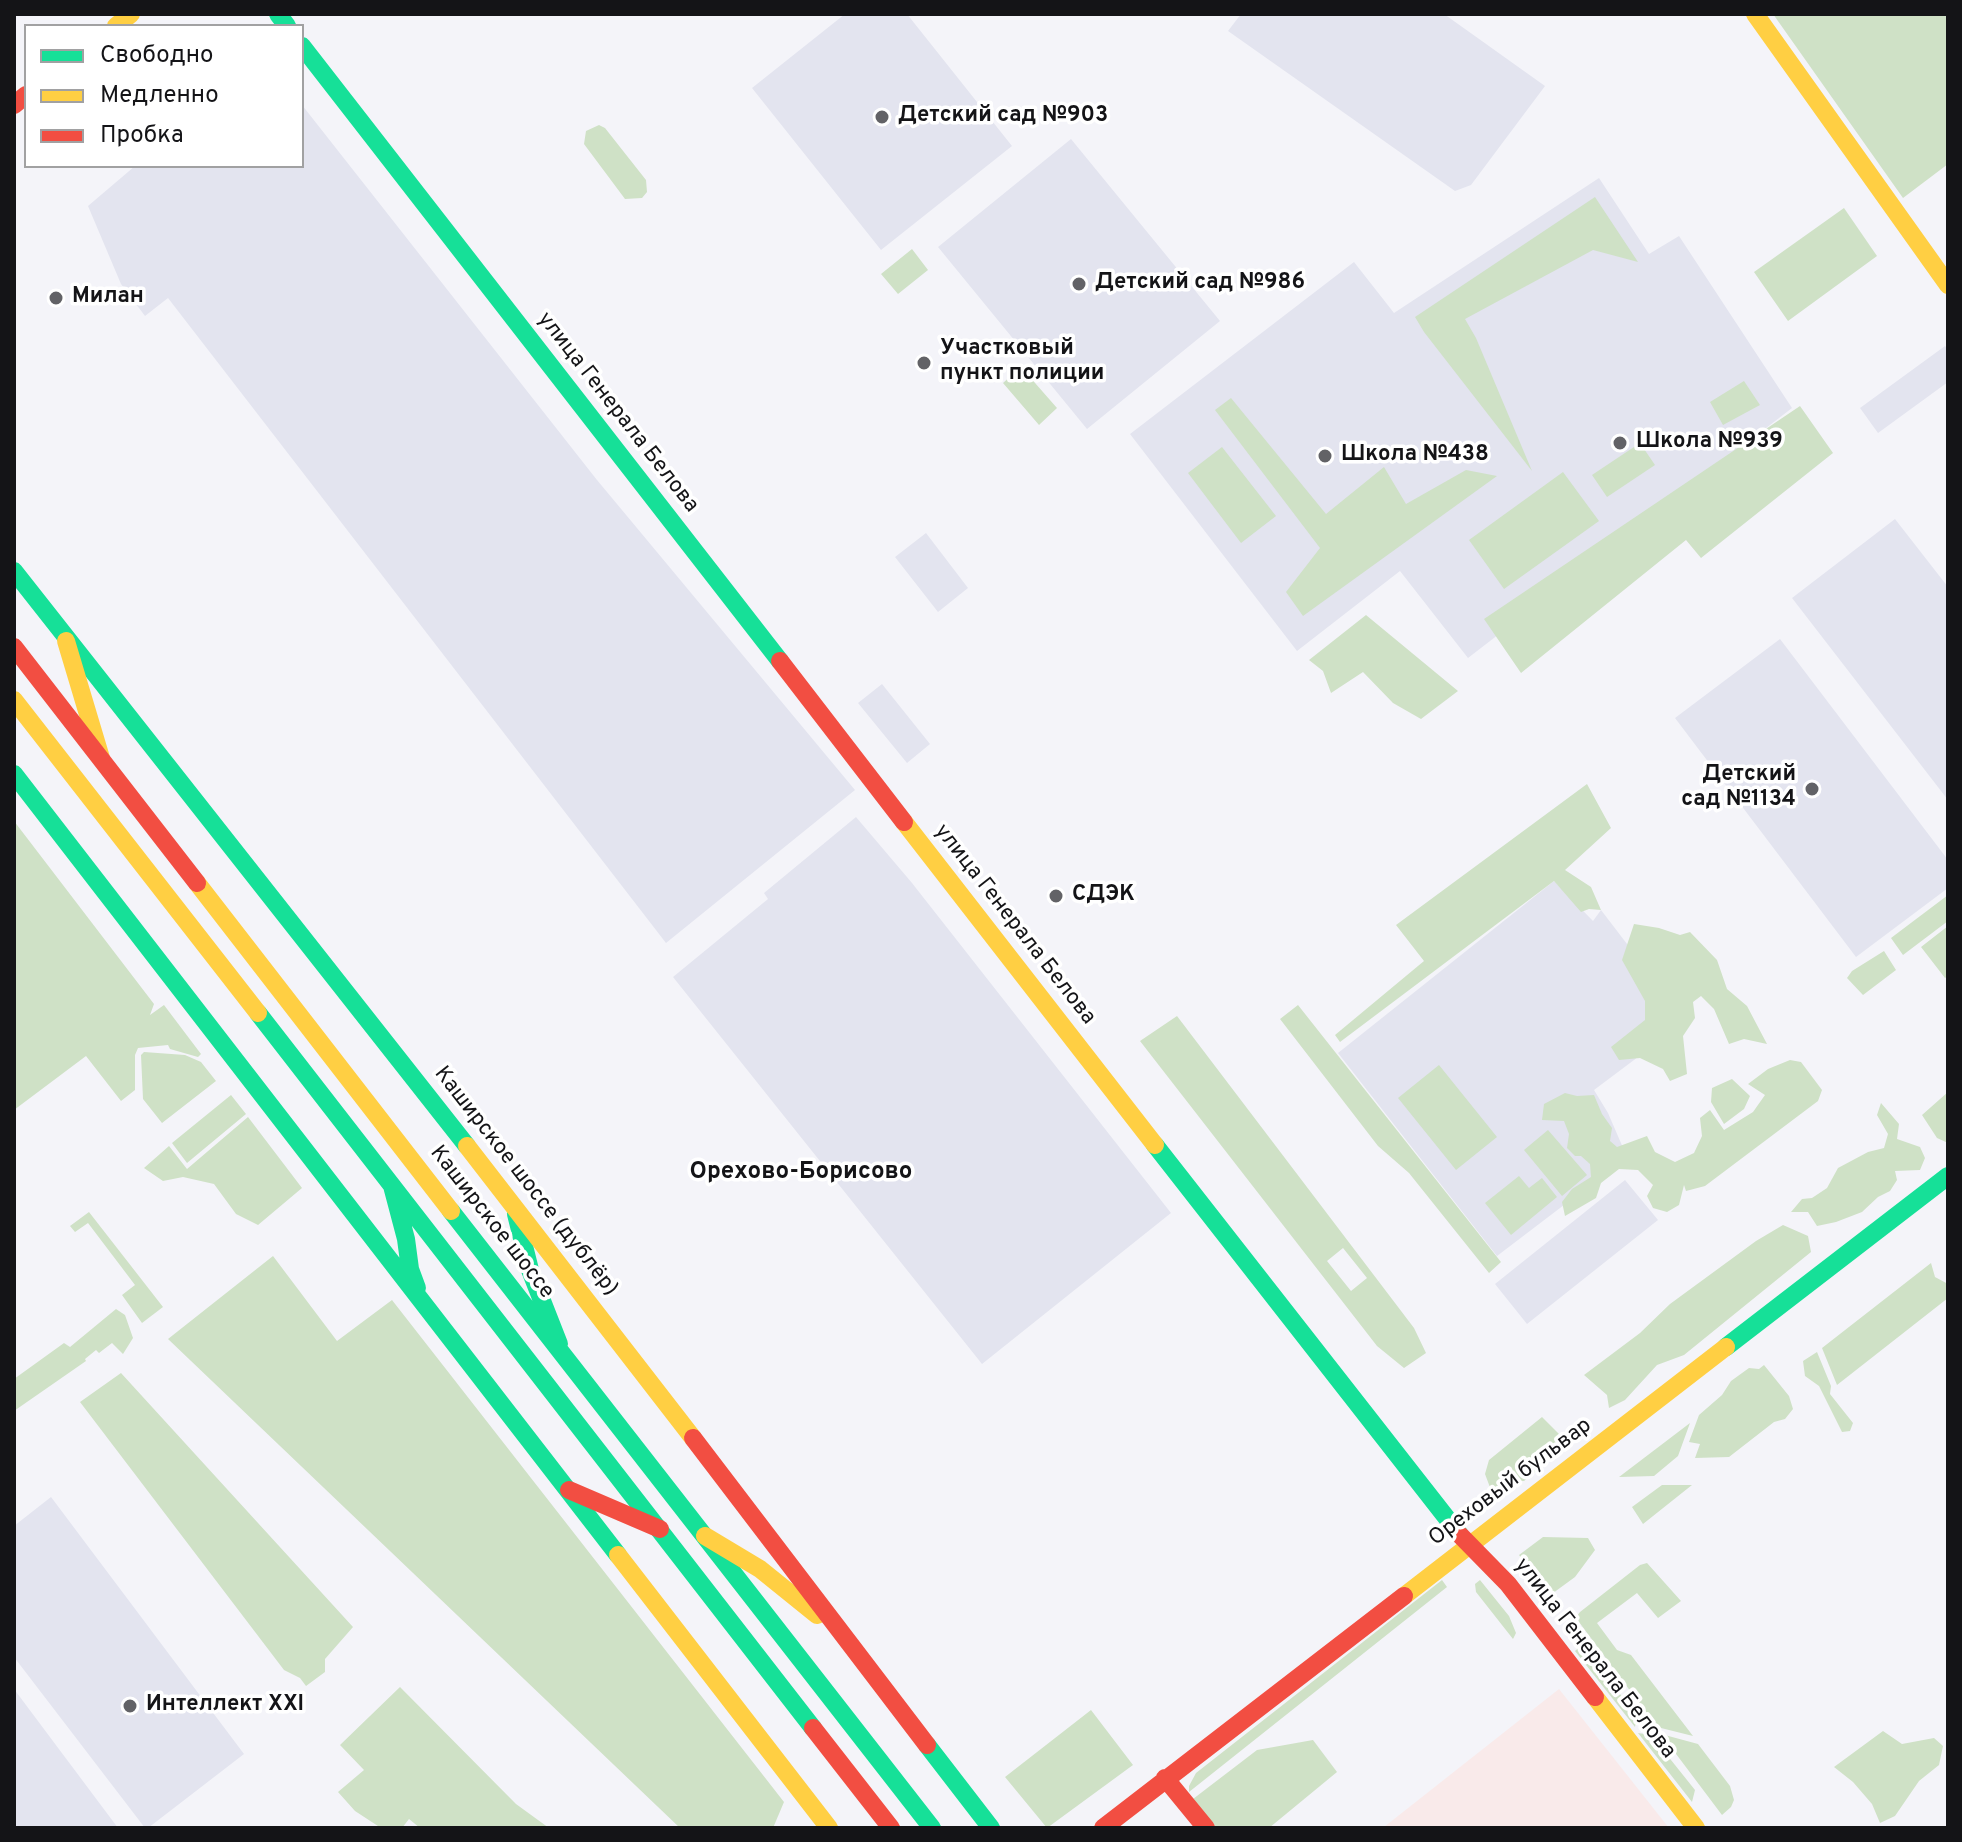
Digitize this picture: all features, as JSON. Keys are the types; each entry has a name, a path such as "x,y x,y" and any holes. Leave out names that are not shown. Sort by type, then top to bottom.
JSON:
{"main road":[{"path":"1755,14 1948,285"},
{"name":"улица Генерала Белова","path":"304,49 1220,1232 1468,1545 1508,1584 1696,1828"},
{"name":"Каширское шоссе (дублёр)","path":"14,571 514,1205 991,1828"},
{"path":"62,628 103,763"},
{"name":"Каширское шоссе","path":"14,647 932,1828"},
{"path":"14,700 891,1828"},
{"path":"14,774 829,1828"},
{"name":"Ореховый бульвар","path":"1103,1828 1948,1176"},
{"path":"390,1181 406,1239 410,1269 422,1301"},
{"path":"514,1205 530,1270 564,1357"},
{"path":"568,1490 660,1529"},
{"path":"701,1534 760,1569 846,1638"},
{"path":"1165,1778 1206,1828"}],"shaded area":[{"name":"Детский сад №903","path":"845,14 907,14 1012,146 881,250 752,88"},
{"path":"1241,14 1444,14 1545,86 1471,185 1455,191 1228,31"},
{"path":"304,108 597,480 855,790 666,943 168,298 145,316 121,284 88,206 133,168 304,168"},
{"name":"Детский сад №986","path":"1071,139 1220,321 1087,429 938,247"},
{"path":"1599,178 1649,254 1679,236 1792,408 1468,658 1400,571 1297,651 1130,434 1354,262 1394,313"},
{"path":"1945,346 1948,350 1948,382 1878,433 1860,408"},
{"path":"1895,519 1948,587 1948,800 1792,598"},
{"path":"926,533 968,588 938,612 895,557"},
{"name":"Детский сад №1134","path":"1780,639 1948,860 1948,888 1856,957 1675,718"},
{"path":"882,684 930,744 907,763 858,703"},
{"path":"856,817 912,883 1171,1213 982,1364 673,977 768,899 764,893"},
{"path":"1554,881 1593,921 1601,910 1686,1021 1594,1090 1627,1157 1497,1256 1338,1053"},
{"path":"1625,1180 1658,1220 1527,1324 1495,1284"},
{"name":"Интеллект XXI","path":"51,1497 244,1754 148,1828 14,1657 14,1526"},
{"path":"14,1689 118,1828 14,1828"},
{"path":"1559,1689 1669,1828 1384,1827"}],"green space":[{"path":"1773,14 1948,14 1948,164 1903,198"},
{"path":"599,125 605,128 646,180 647,192 642,198 625,199 584,144 586,131"},
{"path":"1595,197 1638,262 1593,250 1465,319 1476,338 1532,471 1415,317"},
{"path":"1844,208 1877,256 1788,321 1754,272"},
{"path":"912,249 928,270 898,294 881,274"},
{"path":"1021,367 1057,408 1039,425 1003,383"},
{"path":"1744,381 1760,405 1723,425 1710,402"},
{"path":"1231,398 1326,514 1384,467 1406,504 1466,470 1497,476 1303,616 1286,592 1320,548 1215,410"},
{"path":"1800,406 1833,453 1701,558 1686,540 1521,673 1484,619"},
{"path":"1640,443 1655,465 1607,497 1592,475"},
{"path":"1222,447 1276,516 1241,543 1188,473"},
{"path":"1563,472 1599,521 1504,589 1469,540"},
{"path":"1366,615 1458,691 1421,719 1393,703 1363,672 1331,693 1323,671 1309,660"},
{"path":"1587,784 1611,828 1565,870 1591,887 1601,910 1581,912 1554,881 1340,1042 1335,1035 1424,961 1396,925"},
{"path":"14,821 154,1004 150,1015 164,1005 201,1054 198,1057 170,1049 168,1045 138,1048 135,1055 135,1090 121,1101 86,1056 14,1110"},
{"path":"1948,895 1948,921 1903,955 1891,938"},
{"path":"1634,924 1680,935 1690,932 1717,960 1727,989 1747,1006 1767,1044 1744,1039 1729,1044 1714,1009 1701,996 1693,1002 1695,1018 1683,1036 1687,1074 1670,1081 1663,1069 1640,1058 1619,1060 1611,1047 1645,1020 1645,1001 1622,960"},
{"path":"1948,926 1948,976 1945,978 1921,947"},
{"path":"1884,951 1896,970 1863,995 1847,978 1852,971"},
{"path":"1298,1005 1501,1262 1489,1273 1409,1173 1378,1146 1280,1019"},
{"path":"1177,1016 1414,1328 1426,1353 1404,1368 1377,1346 1140,1041","holes":["1343,1248 1367,1278 1351,1291 1327,1261"]},
{"path":"144,1052 185,1055 201,1062 216,1081 162,1123 143,1099 141,1055"},
{"path":"1790,1060 1801,1062 1822,1090 1818,1101 1705,1186 1686,1191 1684,1185 1679,1205 1667,1212 1653,1208 1647,1196 1653,1185 1638,1170 1619,1169 1601,1183 1596,1198 1565,1216 1562,1202 1572,1189 1591,1177 1590,1164 1567,1148 1569,1134 1564,1121 1542,1120 1544,1104 1565,1093 1594,1095 1612,1128 1610,1141 1617,1147 1647,1136 1655,1152 1675,1162 1694,1153 1702,1136 1700,1118 1710,1110 1724,1130 1753,1112 1765,1095 1748,1084 1768,1069"},
{"path":"1439,1065 1497,1137 1456,1170 1398,1098"},
{"path":"1732,1079 1750,1096 1744,1109 1724,1124 1711,1102 1712,1088"},
{"path":"1948,1092 1948,1143 1937,1138 1922,1115"},
{"path":"231,1095 246,1114 187,1163 172,1143"},
{"path":"1881,1103 1899,1124 1897,1139 1920,1147 1925,1158 1920,1170 1895,1171 1897,1180 1890,1191 1862,1212 1836,1222 1817,1226 1808,1212 1791,1212 1802,1199 1812,1198 1827,1188 1838,1168 1868,1152 1884,1148 1888,1134 1877,1115"},
{"path":"248,1117 302,1188 258,1225 236,1214 214,1184 183,1177 163,1181 144,1168 169,1146 187,1169"},
{"path":"1548,1130 1587,1175 1562,1196 1524,1150"},
{"path":"1519,1176 1529,1188 1542,1178 1557,1197 1511,1235 1485,1203"},
{"path":"89,1212 163,1307 142,1323 122,1295 135,1285 88,1223 75,1232 70,1226"},
{"path":"1783,1225 1808,1236 1811,1252 1684,1355 1657,1365 1625,1400 1609,1408 1607,1395 1584,1375 1640,1333 1670,1304"},
{"path":"273,1256 337,1341 392,1300 784,1802 773,1828 680,1828 168,1339"},
{"path":"1931,1263 1935,1277 1948,1284 1948,1298 1837,1385 1822,1348"},
{"path":"116,1309 125,1315 133,1338 123,1354 112,1343 99,1353 96,1350 86,1361 14,1411 14,1379 64,1343 70,1347"},
{"path":"1817,1352 1831,1386 1830,1394 1853,1423 1850,1431 1842,1432 1819,1386 1805,1376 1803,1361"},
{"path":"1764,1365 1789,1396 1793,1409 1785,1419 1774,1422 1729,1457 1695,1458 1700,1444 1689,1442 1699,1415 1722,1395 1731,1381 1749,1368 1759,1369"},
{"path":"121,1373 353,1627 325,1659 325,1672 306,1686 300,1678 284,1670 80,1402"},
{"path":"1542,1417 1564,1439 1555,1456 1524,1481 1514,1481 1491,1490 1485,1474 1489,1460"},
{"path":"1690,1423 1678,1456 1654,1476 1619,1477"},
{"path":"1662,1485 1692,1485 1643,1524 1632,1507"},
{"path":"1543,1537 1588,1538 1595,1550 1575,1577 1549,1596 1519,1555"},
{"path":"1647,1563 1681,1601 1658,1618 1637,1593 1597,1623 1617,1650 1631,1655 1693,1736 1657,1727 1577,1616 1640,1565"},
{"path":"1442,1580 1447,1587 1189,1792 1196,1773"},
{"path":"1480,1580 1509,1616 1516,1633 1513,1639 1476,1592 1475,1584"},
{"path":"1582,1645 1637,1716 1635,1727 1575,1651"},
{"path":"400,1687 516,1804 549,1828 420,1828 409,1819 402,1828 381,1828 355,1811 338,1792 364,1770 340,1745"},
{"path":"1091,1710 1133,1765 1047,1828 1005,1777"},
{"path":"1883,1731 1902,1744 1934,1738 1943,1746 1939,1765 1919,1781 1895,1816 1880,1823 1872,1804 1853,1782 1834,1767"},
{"path":"1638,1733 1651,1735 1695,1790 1692,1802"},
{"path":"1661,1734 1698,1744 1730,1786 1734,1800 1722,1815"},
{"path":"1313,1740 1337,1772 1269,1828 1215,1828 1193,1799 1257,1750"}],"traffic: fast":[{"path":"278,14 286,24"},
{"path":"304,49 780,661"},
{"path":"14,571 467,1146"},
{"path":"14,774 618,1555"},
{"path":"258,1013 813,1728"},
{"path":"1155,1145 1460,1535"},
{"path":"1726,1347 1948,1176"},
{"path":"392,1186 417,1288"},
{"path":"451,1211 932,1828"},
{"path":"516,1214 530,1270 559,1344"},
{"path":"927,1745 991,1828"}],"traffic: slow":[{"path":"118,24 131,14"},
{"path":"1755,14 1948,285"},
{"path":"66,641 101,758"},
{"path":"14,700 258,1013"},
{"path":"904,822 1155,1145"},
{"path":"197,883 451,1211"},
{"path":"467,1146 693,1438"},
{"path":"1404,1596 1726,1347"},
{"path":"705,1536 760,1569 817,1615"},
{"path":"618,1555 829,1828"},
{"path":"1595,1697 1696,1828"}],"traffic: jam":[{"path":"14,105 24,97"},
{"path":"14,647 197,883"},
{"path":"780,661 904,822"},
{"path":"693,1438 927,1745"},
{"path":"569,1490 660,1529"},
{"path":"1460,1535 1508,1584 1595,1697"},
{"path":"1103,1828 1404,1596"},
{"path":"813,1728 891,1828"},
{"path":"1165,1778 1206,1828"}],"place":[{"name":"Детский сад №903","path":"882,117"},
{"name":"Детский сад №986","path":"1079,284"},
{"name":"Милан","path":"56,298"},
{"name":"Участковый пункт полиции","path":"924,363"},
{"name":"Школа №939","path":"1620,443"},
{"name":"Школа №438","path":"1325,456"},
{"name":"Детский сад №1134","path":"1812,789"},
{"name":"СДЭК","path":"1056,896"},
{"name":"Интеллект XXI","path":"130,1706"}],"district":[{"name":"Орехово-Борисово","path":"801,1173"}]}
